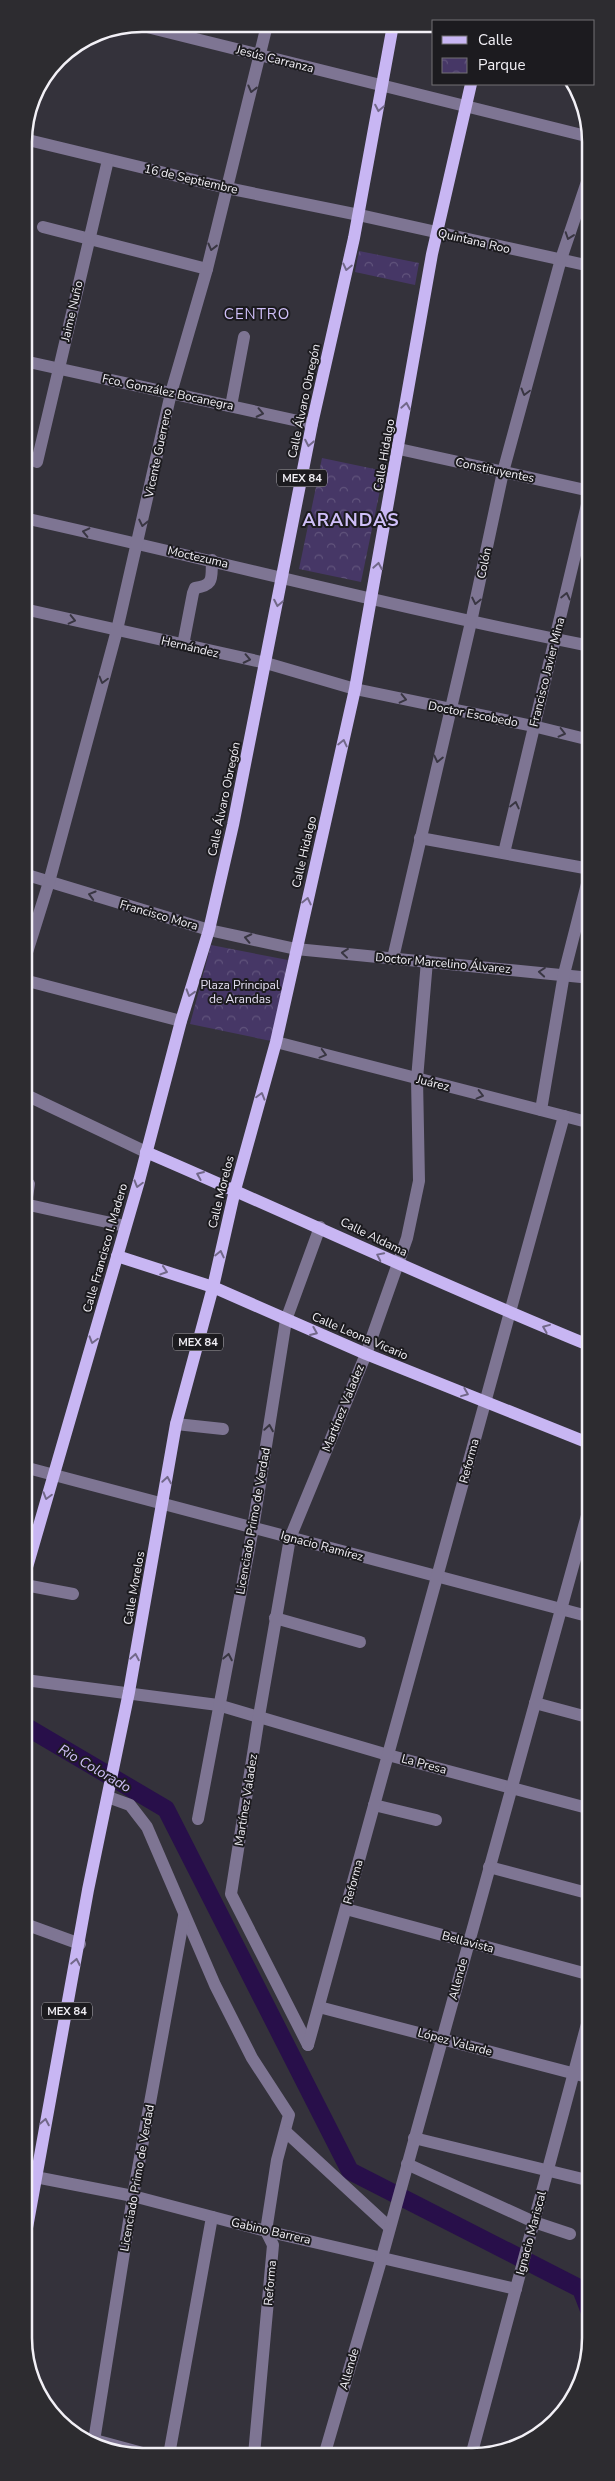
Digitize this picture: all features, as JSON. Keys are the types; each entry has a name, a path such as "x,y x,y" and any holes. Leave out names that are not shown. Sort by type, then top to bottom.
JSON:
{"main road":[{"name":"Calle Álvaro Obregón","path":"209,930 234,825 284,576 312,424 358,214 392,32"},
{"name":"Calle Hidalgo","path":"296,948 355,689 437,233 471,85"},
{"name":"Calle Francisco I. Madero","path":"32,1545 117,1256 181,1021 209,930"},
{"name":"Calle Morelos","path":"32,2166 80,1944 120,1739 164,1505 176,1424 213,1287 235,1190 276,1042 296,948"},
{"name":"Calle Aldama","path":"146,1152 320,1227 398,1265 582,1342"},
{"name":"Calle Leona Vicario","path":"117,1256 213,1287 366,1354 582,1440"}],"street":[{"name":"Jesús Carranza","path":"170,32 582,135"},
{"name":"Vicente Guerrero","path":"33,934 49,882 116,630 138,543 171,393 207,269 266,32"},
{"name":"16 de Septiembre","path":"33,141 227,188 358,214"},
{"name":"Jaime Nuño","path":"37,462 108,160"},
{"name":"Colón","path":"393,958 449,710 471,622 503,472 561,259 582,197"},
{"name":"Quintana Roo","path":"358,214 582,264"},
{"path":"43,227 207,269"},
{"path":"231,406 244,336"},
{"name":"Fco. González Bocanegra","path":"33,363 312,424"},
{"name":"Constituyentes","path":"399,449 582,490"},
{"name":"Moctezuma","path":"33,520 284,576 471,622 582,645"},
{"name":"Francisco Javier Mina","path":"504,852 582,526"},
{"path":"183,645 193,593 195,588 207,587 210,584 212,560"},
{"name":"Hernández","path":"33,611 266,663 355,689"},
{"name":"Doctor Escobedo","path":"355,689 449,710 534,726 582,738"},
{"path":"420,838 504,852 582,868"},
{"name":"Francisco Mora","path":"33,877 209,930 296,948"},
{"path":"541,1110 564,974 582,902"},
{"name":"Doctor Marcelino Álvarez","path":"296,948 582,977"},
{"name":"Martínez Valadez","path":"308,2045 231,1894 275,1618 290,1538 366,1354 407,1238 419,1181 417,1079 427,961"},
{"path":"33,982 181,1021"},
{"name":"Juárez","path":"276,1042 582,1121"},
{"path":"33,1098 146,1152"},
{"name":"Reforma","path":"308,2045 564,1116"},
{"path":"33,1206 125,1226"},
{"name":"Licenciado Primo de Verdad","path":"198,1819 218,1705 253,1528 286,1320 320,1227"},
{"path":"176,1424 223,1429"},
{"name":"Ignacio Ramírez","path":"32,1469 582,1615"},
{"name":"Allende","path":"326,2448 382,2257 582,1533"},
{"path":"32,1587 73,1594"},
{"path":"275,1618 360,1642"},
{"name":"La Presa","path":"32,1681 218,1705 388,1755 582,1808"},
{"path":"535,1703 582,1716"},
{"path":"108,1797 130,1805 147,1827 184,1916"},
{"path":"374,1805 436,1820"},
{"path":"490,1867 582,1892"},
{"name":"Bellavista","path":"346,1909 582,1973"},
{"name":"Reforma","path":"184,1916 215,1985 252,2058 289,2115 277,2160 266,2230 273,2245 255,2448"},
{"name":"Licenciado Primo de Verdad","path":"93,2437 133,2196 184,1916"},
{"path":"32,1927 80,1944"},
{"name":"López Valarde","path":"319,2007 582,2075"},
{"name":"Ignacio Mariscal","path":"473,2448 582,2043"},
{"path":"286,2132 390,2223"},
{"path":"414,2138 582,2179"},
{"path":"406,2168 533,2225 570,2234"},
{"name":"Gabino Barrera","path":"32,2176 133,2196 212,2217 382,2257 518,2285"},
{"path":"170,2448 212,2217"}],"green space":[{"path":"359,251 419,263 415,285 355,272"},
{"path":"322,458 384,471 361,582 299,569"},
{"name":"Plaza Principal de Arandas","path":"211,945 288,960 271,1041 190,1024"}],"waterway":[{"name":"Rio Colorado","path":"32,1730 166,1809 350,2171 581,2289 582,2292"}],"district":[{"name":"CENTRO","path":"257,314"},
{"name":"ARANDAS","path":"351,520"}]}
